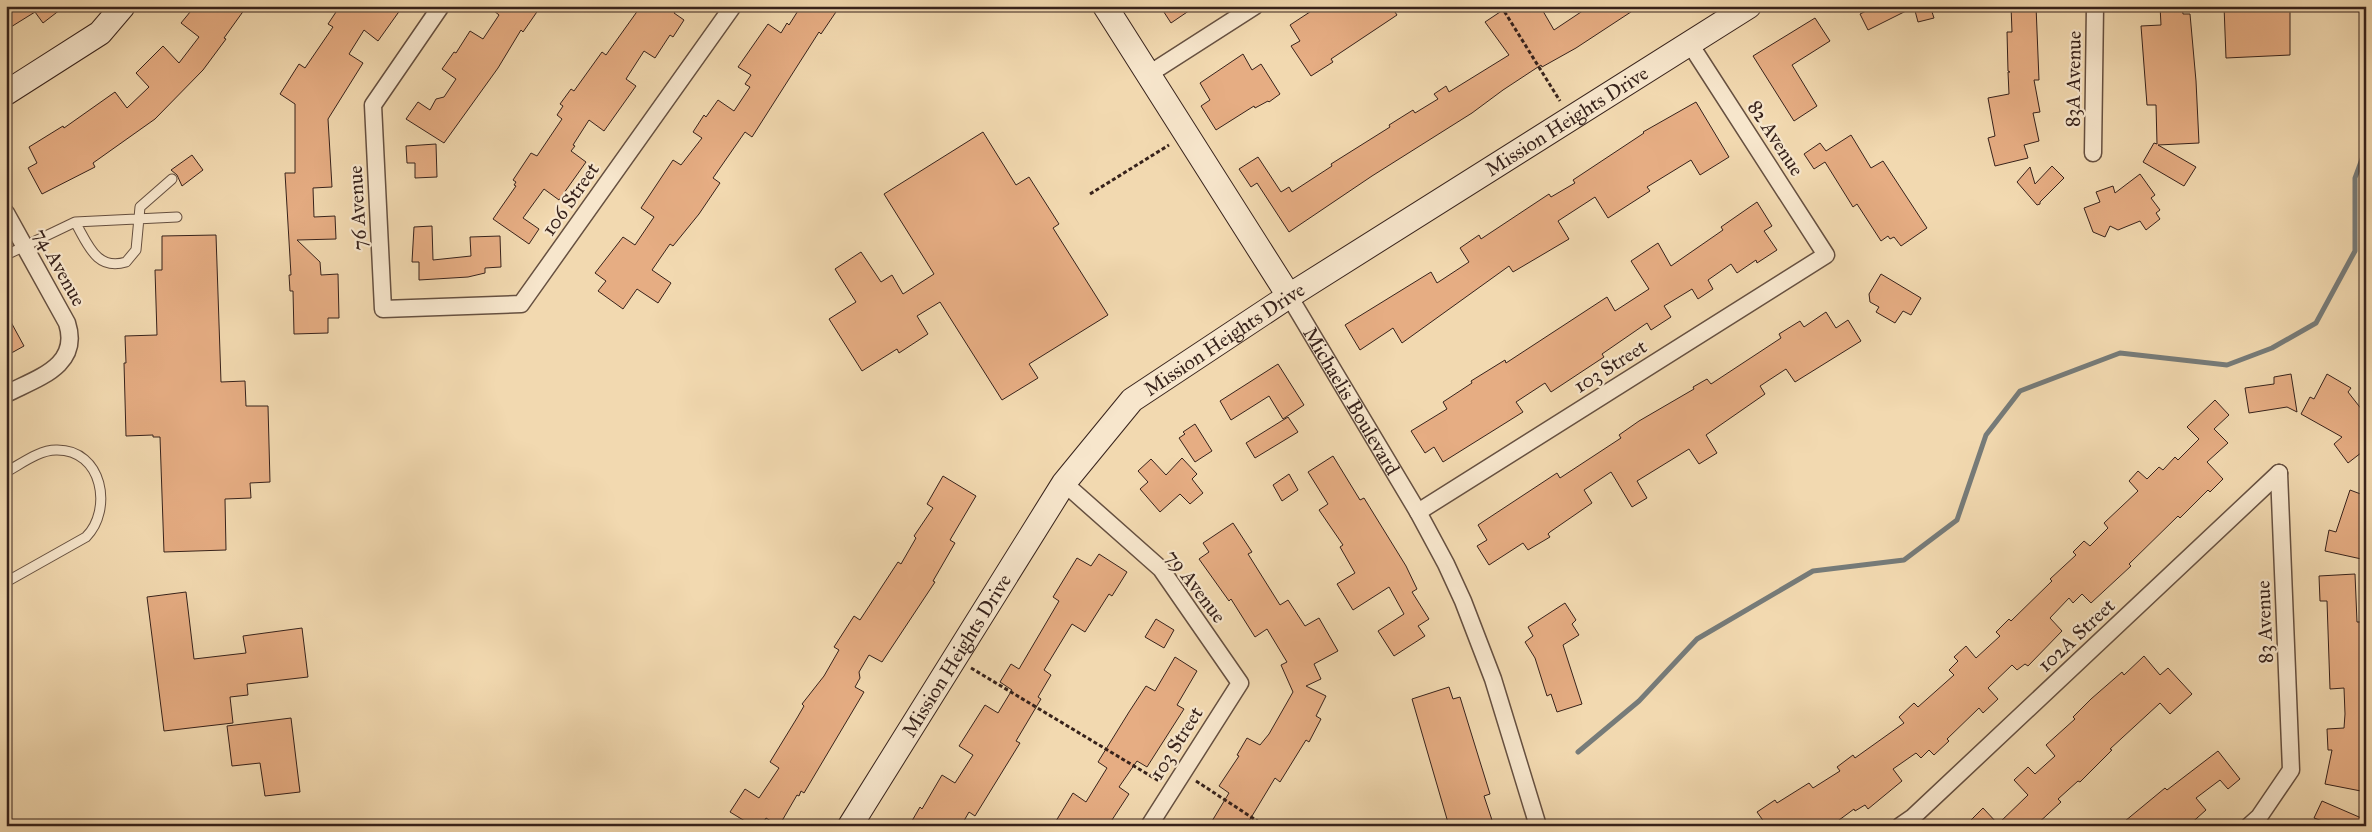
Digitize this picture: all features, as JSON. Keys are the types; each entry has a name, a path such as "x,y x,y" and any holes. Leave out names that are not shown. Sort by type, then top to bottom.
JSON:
{"street":[{"path":"6,93 100,33 123,6"},
{"name":"76 Avenue","path":"383,309 373,105 442,6"},
{"name":"106 Street","path":"383,309 522,304 733,6"},
{"name":"Michaelis Boulevard","path":"1105,6 1288,296 1418,512 1446,564 1476,634 1538,826"},
{"path":"1149,74 1255,6"},
{"name":"Mission Heights Drive","path":"850,826 1064,483 1132,400 1288,296 1749,6"},
{"name":"83A Avenue","path":"2093,153 2095,6"},
{"name":"82 Avenue","path":"1690,44 1826,255"},
{"name":"74 Avenue","path":"6,213 67,322 70,344 66,356 59,365 6,394"},
{"name":"103 Street","path":"1418,512 1826,255"},
{"name":"83 Avenue","path":"2249,826 2260,817 2291,770 2279,473"},
{"name":"102A Street","path":"1900,826 1913,817 2279,473"},
{"name":"79 Avenue","path":"1064,483 1161,569 1240,683"},
{"name":"103 Street","path":"1149,826 1240,683"}],"lane":[{"path":"75,222 101,261 117,264 132,258 136,250 140,207 172,179"},
{"path":"6,255 75,222 177,217"},
{"path":"6,472 40,454 54,450 65,450 85,460 94,469 99,482 100,498 97,519 92,532 6,582"}],"path":[{"path":"1501,6 1571,118"},
{"path":"1090,194 1170,145"},
{"path":"954,658 1172,789"},
{"path":"1183,773 1265,826"}],"building":[{"path":"6,6 65,6 43,23 35,12 6,30"},
{"path":"195,6 247,6 203,70 155,119 93,163 95,167 42,194 28,168 37,163 29,147 63,126 64,128 115,92 127,108 149,87 136,73 163,46 179,63 199,37 181,23"},
{"path":"340,6 403,6 378,41 364,30 349,54 363,63 328,119 332,187 313,188 314,217 335,216 336,239 297,240 320,262 321,275 338,274 339,318 328,318 328,333 294,334 293,291 290,291 289,275 291,275 285,173 295,173 295,104 280,94 299,64 305,68 333,27 328,24"},
{"path":"488,6 541,6 523,32 521,30 498,68 444,143 406,119 418,102 430,110 436,99 444,97 456,79 442,69 454,52 456,53 470,31 483,39 499,15"},
{"path":"641,6 679,6 674,13 684,20 673,37 670,35 655,58 644,51 626,79 636,86 604,131 589,120 571,151 586,162 559,200 544,189 523,218 539,229 529,244 493,219 516,186 514,185 516,182 513,180 531,153 537,156 562,119 557,115 563,106 560,104 571,89 574,91 602,52 606,55"},
{"path":"801,6 840,6 821,34 819,32 752,137 745,132 713,178 720,183 699,214 673,246 670,244 652,270 671,283 658,303 637,289 623,309 598,291 606,281 595,273 623,237 635,245 654,217 641,208 673,160 681,165 702,138 693,132 704,115 706,117 718,100 734,111 750,87 745,84 751,75 738,67 768,24 781,33 787,23 789,25"},
{"path":"1160,6 1196,6 1171,23"},
{"path":"1319,6 1391,6 1397,15 1331,59 1333,62 1311,76 1291,46 1300,41 1290,25"},
{"path":"1509,6 1540,6 1554,30 1590,6 1640,6 1576,48 1542,67 1541,65 1472,113 1372,176 1289,232 1257,183 1251,187 1239,169 1258,157 1281,192 1289,187 1292,192 1332,166 1331,164 1390,127 1389,125 1413,110 1415,113 1438,99 1434,94 1446,86 1449,92 1509,55 1485,22"},
{"path":"1863,6 1930,6 1934,18 1918,22 1914,7 1868,30 1860,14 1866,11"},
{"path":"2011,6 2036,6 2039,80 2034,80 2040,112 2033,113 2039,141 2024,145 2028,158 1995,166 1988,138 1995,136 1988,98 2009,94 2008,72 2010,72 2008,71 2007,32 2012,32"},
{"path":"2160,6 2182,6 2183,14 2190,14 2199,143 2158,145 2196,167 2184,186 2143,162 2154,143 2157,144 2156,105 2147,105 2141,26 2161,25"},
{"path":"2224,6 2290,6 2290,55 2226,58"},
{"path":"1815,18 1830,41 1792,65 1817,106 1794,121 1753,56"},
{"path":"1243,54 1252,70 1261,64 1280,94 1269,102 1255,108 1254,106 1216,130 1201,106 1210,100 1200,83"},
{"path":"1696,102 1729,157 1700,175 1691,160 1647,187 1650,191 1608,218 1595,197 1558,221 1569,239 1513,272 1509,266 1402,343 1393,328 1360,350 1345,325 1431,272 1437,283 1469,262 1460,248 1479,235 1481,239 1549,194 1551,197 1575,183 1573,180 1643,132"},
{"path":"983,132 1016,185 1029,177 1059,224 1053,228 1108,315 1029,364 1038,378 1002,400 940,302 917,316 928,334 899,353 897,349 862,371 829,319 856,302 835,269 861,252 881,282 892,275 903,294 934,274 884,194"},
{"path":"1851,135 1871,168 1883,161 1927,228 1901,246 1894,237 1890,239 1888,236 1881,241 1857,204 1853,207 1825,162 1814,169 1804,154 1820,143 1826,151"},
{"path":"436,144 437,177 415,178 415,163 407,163 406,146"},
{"path":"192,155 203,170 182,186 177,175 171,170"},
{"path":"2052,166 2064,178 2037,205 2017,182 2030,167 2035,184"},
{"path":"2140,174 2155,195 2151,198 2160,210 2156,213 2160,219 2146,230 2140,221 2118,230 2110,226 2105,237 2093,232 2084,208 2100,202 2096,192 2113,186 2115,193"},
{"path":"1757,202 1772,226 1764,231 1777,250 1757,263 1756,260 1737,273 1731,264 1708,280 1713,289 1698,299 1692,289 1664,306 1671,317 1651,330 1647,323 1602,354 1604,357 1551,392 1545,383 1516,402 1523,412 1443,462 1434,447 1425,453 1411,431 1447,409 1443,402 1472,383 1471,381 1505,360 1506,363 1607,297 1615,311 1649,289 1631,261 1658,243 1671,266 1723,230 1721,227"},
{"path":"432,226 433,260 471,256 470,237 500,236 501,267 485,268 485,273 468,277 419,280 419,262 412,262 414,227"},
{"path":"216,235 221,382 245,381 246,406 268,406 270,482 250,483 251,498 225,499 226,550 164,552 160,437 153,437 153,435 126,436 125,336 157,335 155,270 162,270 162,236"},
{"path":"1881,274 1921,298 1911,315 1903,311 1895,323 1876,312 1879,307 1870,302 1869,294"},
{"path":"1826,312 1836,328 1848,320 1861,341 1795,382 1786,369 1760,386 1765,394 1706,435 1717,453 1699,464 1689,449 1637,481 1647,498 1632,507 1611,472 1584,490 1592,503 1550,532 1548,534 1550,537 1528,550 1523,543 1489,565 1477,546 1487,540 1478,525 1557,473 1560,478 1621,438 1619,435 1639,421 1694,389 1693,387 1707,379 1711,384 1781,338 1779,334 1800,321 1804,327"},
{"path":"6,313 24,346 6,356"},
{"path":"1278,364 1304,405 1283,419 1269,396 1231,420 1220,401"},
{"path":"2291,374 2297,412 2287,407 2249,413 2245,388 2274,384 2274,377"},
{"path":"2327,374 2351,388 2348,392 2366,415 2366,449 2348,463 2334,444 2342,437 2301,414 2310,397 2314,399"},
{"path":"2215,400 2229,415 2214,429 2228,443 2207,462 2223,479 2210,492 2208,490 2180,518 2178,516 2129,564 2131,566 2091,603 2082,594 2073,603 2069,598 2050,618 2062,631 2028,666 2025,664 2017,670 2012,665 1988,688 1998,699 1983,713 1979,708 1947,739 1949,741 1934,755 1929,750 1921,758 1916,753 1893,769 1902,781 1868,809 1865,805 1855,811 1854,809 1831,826 1767,826 1757,812 1775,800 1777,803 1809,783 1813,788 1840,771 1837,767 1853,755 1855,758 1904,723 1899,717 1914,703 1918,707 1954,675 1949,670 1958,661 1954,657 1966,646 1976,658 2000,636 1996,632 2009,619 2011,621 2052,581 2050,579 2076,555 2073,552 2084,541 2090,546 2108,528 2104,523 2138,491 2129,481 2138,471 2147,479 2159,467 2163,470 2175,457 2178,460 2199,439 2187,427"},
{"path":"1288,417 1298,432 1255,458 1246,443"},
{"path":"1195,424 1212,451 1195,462 1179,438 1185,434 1183,432"},
{"path":"1333,456 1360,500 1364,498 1406,566 1417,589 1412,592 1429,619 1418,626 1425,636 1394,656 1378,631 1404,614 1389,587 1353,610 1337,584 1355,573 1340,547 1343,545 1319,510 1328,504 1308,472"},
{"path":"1182,458 1197,474 1192,479 1203,493 1190,504 1180,494 1160,512 1140,489 1148,482 1138,471 1151,459 1166,475"},
{"path":"1289,474 1298,490 1282,501 1273,485"},
{"path":"943,476 976,496 950,540 955,543 933,581 935,582 882,662 869,655 859,672 860,678 855,687 864,692 804,793 801,791 799,796 797,795 779,826 766,818 761,826 753,826 730,812 745,789 759,798 779,768 770,762 804,706 802,704 824,676 839,650 834,647 854,616 860,620 898,562 901,564 916,538 914,536 933,508 927,504"},
{"path":"2350,490 2366,496 2366,560 2325,551 2329,530 2336,532"},
{"path":"1233,523 1252,552 1248,554 1280,605 1288,600 1305,626 1319,618 1338,651 1314,664 1321,679 1306,686 1326,696 1316,716 1321,719 1309,742 1306,740 1280,782 1275,778 1246,826 1209,826 1229,793 1219,786 1239,756 1237,755 1247,738 1260,745 1269,734 1293,692 1281,665 1287,662 1267,629 1255,637 1231,599 1229,601 1199,559 1209,552 1203,543"},
{"path":"1099,554 1127,572 1112,596 1109,594 1085,632 1072,624 1044,670 1051,675 1038,697 1041,699 1016,741 1020,743 975,816 969,812 961,826 909,826 920,807 922,809 942,775 955,783 973,755 959,746 985,705 998,713 1012,690 1000,682 1011,664 1019,669 1059,601 1053,597 1077,558 1091,566"},
{"path":"2355,574 2357,622 2366,622 2366,792 2325,784 2332,750 2328,750 2327,729 2344,728 2345,714 2344,688 2330,689 2327,601 2320,601 2319,576"},
{"path":"186,592 194,659 246,653 243,636 302,628 308,677 247,684 248,695 230,697 233,723 164,731 147,597"},
{"path":"1565,603 1576,620 1572,624 1579,635 1563,645 1582,704 1557,712 1551,694 1547,696 1535,658 1525,642 1533,636 1528,627"},
{"path":"1156,619 1174,630 1164,648 1145,637"},
{"path":"2144,656 2160,675 2168,668 2192,694 2170,714 2160,703 2110,749 2112,750 2080,782 2078,781 2058,799 2061,802 2035,826 1965,826 1983,808 1998,824 2028,795 2014,780 2028,767 2035,774 2055,756 2046,745 2075,719 2073,717 2091,699 2122,672 2124,675"},
{"path":"1175,657 1197,671 1177,705 1184,709 1147,767 1137,761 1119,787 1129,794 1108,826 1063,826 1056,821 1073,793 1086,802 1107,768 1098,762 1146,686 1155,691"},
{"path":"1449,687 1453,699 1460,697 1490,794 1484,796 1492,820 1474,826 1449,826 1412,699"},
{"path":"291,718 300,792 265,796 260,763 232,766 227,726"},
{"path":"2218,751 2240,779 2228,789 2220,780 2196,798 2206,810 2188,826 2119,826 2165,788 2167,790"},
{"path":"2322,801 2366,820 2366,826 2323,826 2325,822 2314,818"}],"waterway":[{"path":"1578,752 1639,701 1697,639 1813,571 1904,560 1957,520 1986,435 2020,391 2120,353 2227,365 2272,348 2316,323 2355,251 2355,178 2366,148"}]}
